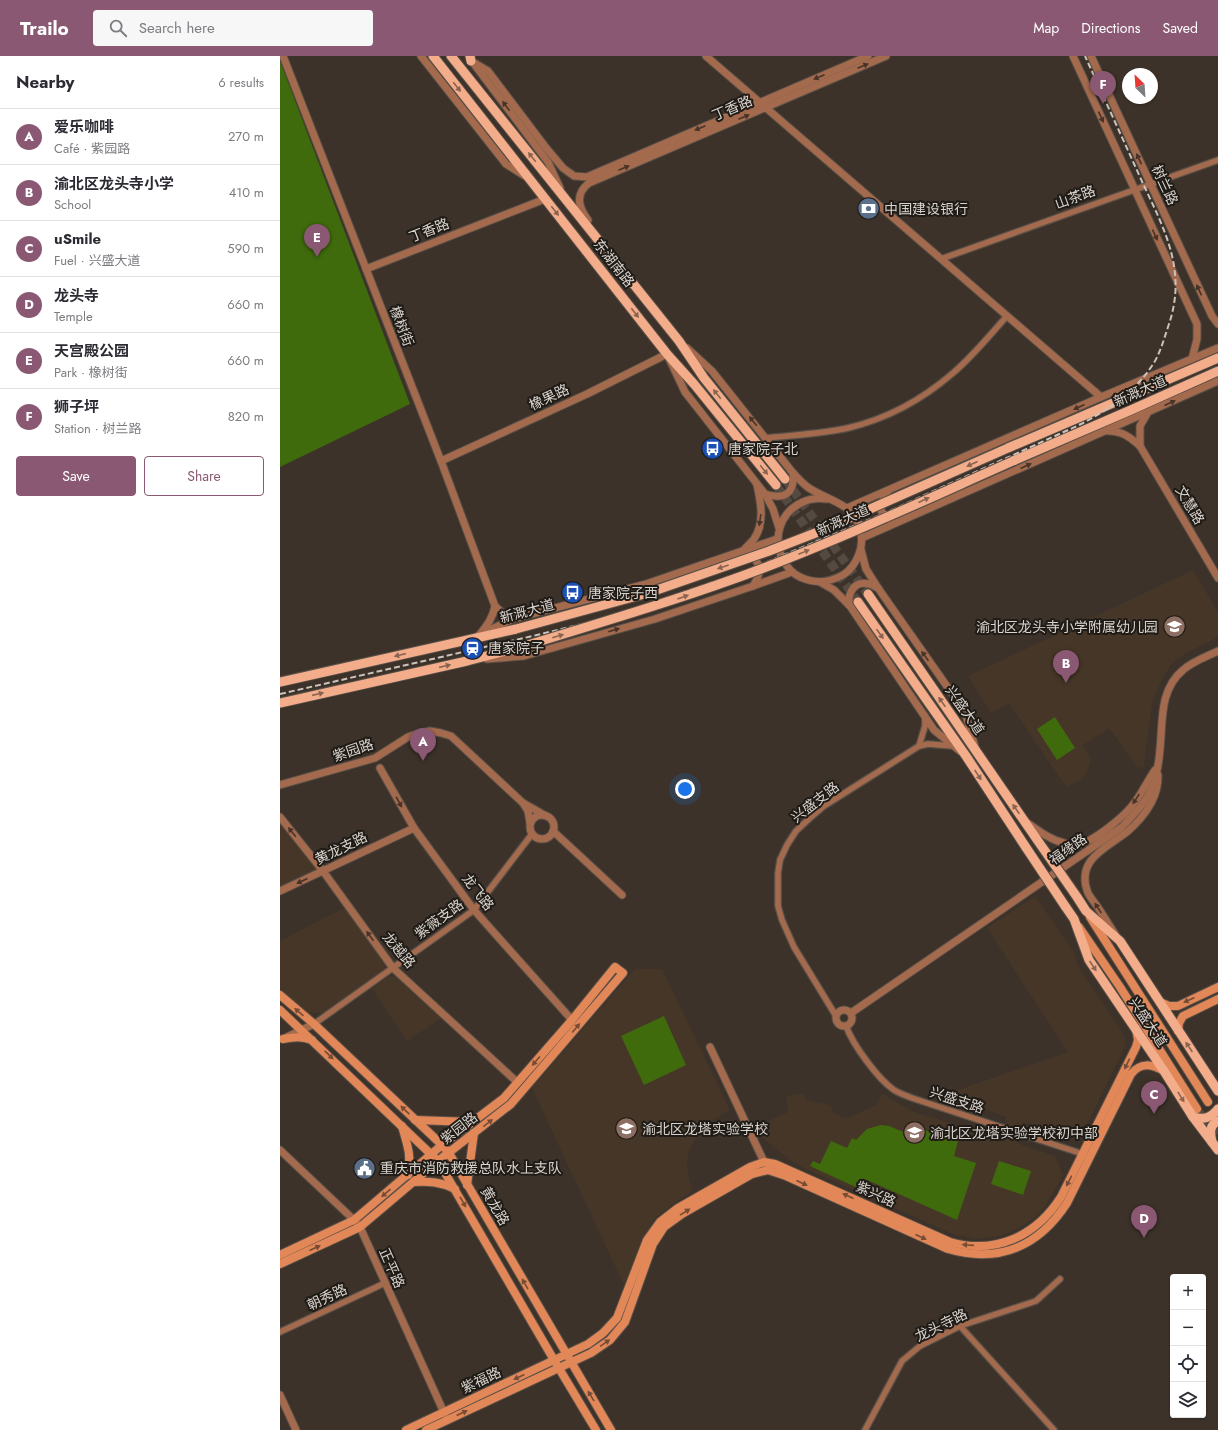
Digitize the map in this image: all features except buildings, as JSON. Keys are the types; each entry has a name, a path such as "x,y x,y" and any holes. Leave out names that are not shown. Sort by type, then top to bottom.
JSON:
{"main road":[{"name":"东湖南路","path":"433,56 668,354 776,485"},
{"name":"东湖南路","path":"451,56 679,341 704,378 785,479"},
{"name":"新溉大道","path":"280,682 516,629 648,593 769,551 818,532 1008,448 1218,358"},
{"name":"新溉大道","path":"280,703 467,661 521,647 652,608 774,564 823,544 1218,371"},
{"name":"兴盛大道","path":"868,594 1086,911 1120,941 1218,1091"},
{"name":"兴盛大道","path":"854,604 966,756 1074,920 1089,960 1164,1071 1195,1113 1215,1147"},
{"path":"1086,911 1208,1102"},
{"path":"1074,920 1120,987 1195,1113 1200,1119 1207,1119 1218,1109"},
{"name":"紫园路","path":"280,1255 354,1220 442,1145 504,1098 572,1020 615,967 623,973 511,1104 438,1161 360,1227 280,1264"},
{"path":"1160,1002 1169,1006 1178,1006 1218,987"},
{"name":"黄龙路","path":"280,995 314,1024 449,1153 611,1430"},
{"path":"1178,1031 1179,1023 1183,1016 1218,999"},
{"name":"黄龙路","path":"280,1010 438,1161 558,1368 596,1430"},
{"name":"紫兴路","path":"768,1170 786,1176 948,1249 959,1252 983,1254 997,1253 1023,1245 1044,1231 1054,1221 1067,1203 1136,1047 1138,1040 1135,1028"},
{"path":"282,1040 296,1037 304,1037 313,1040"},
{"name":"紫兴路","path":"764,1162 775,1164 790,1170 950,1242 960,1245 995,1245 1019,1237 1039,1224 1054,1208 1087,1155 1131,1074 1136,1069 1145,1065 1155,1066 1164,1071"},
{"path":"415,1120 472,1122"},
{"path":"1215,1147 1210,1130 1218,1121"},
{"path":"401,1125 410,1154 408,1175"},
{"path":"467,1185 474,1133"},
{"path":"566,1354 588,1344 603,1333 617,1318 647,1240 660,1222 678,1208 698,1196 750,1167 764,1162"},
{"path":"571,1362 591,1353 610,1340 624,1322 653,1244 664,1227 682,1214 752,1174 768,1170"},
{"path":"414,1182 434,1182 444,1184 455,1189"},
{"path":"540,1367 545,1358 546,1347"},
{"name":"紫福路","path":"406,1430 566,1354"},
{"name":"紫福路","path":"426,1430 571,1362"}],"street":[{"name":"橡树街","path":"283,56 441,462 495,606"},
{"path":"421,56 506,164 530,179"},
{"path":"706,56 1101,397"},
{"name":"丁香路","path":"588,180 762,105 868,56"},
{"name":"丁香路","path":"762,105 886,56"},
{"path":"1073,56 1197,324 1197,339 1192,359"},
{"name":"树兰路","path":"1091,56 1212,316 1218,324"},
{"path":"469,58 548,162"},
{"path":"469,58 488,71 546,149 569,174 588,180 579,196 578,201 581,210 606,245 616,264"},
{"path":"526,121 534,139 548,162 564,198"},
{"path":"523,129 546,149"},
{"name":"山茶路","path":"941,259 1150,183 1218,160"},
{"name":"丁香路","path":"366,269 545,199"},
{"path":"766,438 848,428 884,416 908,404 952,374 975,352 1007,316"},
{"path":"679,341 712,371 793,473 807,487 827,499"},
{"name":"新溉大道","path":"847,508 1101,397 1218,348"},
{"path":"668,354 685,392 765,494 773,509 779,528"},
{"name":"橡果路","path":"441,462 587,394 668,354"},
{"name":"新溉大道","path":"862,538 1218,381"},
{"path":"1140,446 1140,426 1148,413"},
{"path":"1107,431 1117,431 1124,434 1140,446"},
{"name":"文慧路","path":"1140,446 1218,578"},
{"path":"765,494 775,497 784,496 791,491 794,482 793,473"},
{"path":"753,586 760,571 756,560 750,555 741,552 754,539 761,523 761,506 756,483"},
{"path":"888,490 882,499 880,508 884,516 893,521 902,520"},
{"path":"816,498 838,502 847,508 855,517 860,527 862,538 861,550 856,563 846,573 834,580 820,582 808,581 796,576 786,566 779,553 777,539 779,528 785,517 793,508 804,501 816,498"},
{"name":"新溉大道","path":"466,640 513,619 646,584 777,539"},
{"path":"861,550 866,569 878,588 965,712 976,751"},
{"name":"新溉大道","path":"467,661 524,656 655,619 792,572"},
{"path":"820,582 854,604"},
{"path":"878,588 869,584 859,584 852,589 848,597 854,604 934,730 966,756"},
{"path":"481,634 489,624 495,606 506,616 513,619"},
{"name":"福缘路","path":"836,1016 839,1012 844,1010 851,1013 1122,827 1141,807 1152,787 1158,767 1164,699 1171,684 1182,670 1192,663 1218,651"},
{"path":"925,716 925,726 919,746 928,744 954,746"},
{"name":"紫园路","path":"280,785 375,758 408,737 419,733 440,732 451,736 523,803"},
{"name":"兴盛支路","path":"836,1016 794,947 782,920 778,900 778,873 780,860 787,845 796,832 824,806 919,746"},
{"path":"362,762 380,768 381,760 385,752"},
{"path":"1025,821 1049,838 1063,843 1077,844 1090,840 1117,821 1135,802 1146,783 1158,767"},
{"path":"1120,941 1088,893 1085,877 1089,862 1099,851 1127,831 1149,807 1158,789 1158,767"},
{"name":"龙飞路","path":"380,768 414,828 474,910 572,1020"},
{"path":"523,803 552,821 553,831 550,836 543,839 535,837 532,834 528,811 523,803"},
{"path":"530,823 539,815 546,816"},
{"name":"龙越路","path":"280,817 323,871 393,968 517,1082"},
{"name":"黄龙支路","path":"280,891 414,828"},
{"path":"553,831 622,895"},
{"name":"紫薇支路","path":"282,1040 314,1024 474,910 532,834"},
{"path":"836,1016 836,1020 839,1024 846,1026 852,1020 851,1013"},
{"name":"兴盛支路","path":"846,1026 872,1068 888,1086 896,1092 1087,1155"},
{"path":"710,1047 768,1170"},
{"name":"正平路","path":"280,1150 360,1227 447,1420"},
{"name":"龙头寺路","path":"865,1430 902,1361 920,1346 960,1326 1036,1300 1060,1279"},
{"name":"朝秀路","path":"280,1332 385,1283"},
{"path":"960,1326 1054,1430"},
{"path":"280,1395 296,1430"}],"shaded area":[{"path":"1193,570 1218,612 1218,635 1216,638 1179,658 1170,666 1164,676 1153,699 1143,770 1140,766 1137,767 1109,728 1083,745 1091,759 1087,772 1082,779 1066,787 1009,703 991,713 968,676"},
{"path":"280,823 316,866 315,872 280,889"},
{"name":"渝北区龙塔实验学校初中部","path":"1035,896 1074,952 1079,968 1123,1033 1126,1044 1085,1129 1067,1138 1023,1122 1016,1143 1055,1156 1063,1175 1046,1205 1035,1217 1013,1231 1000,1236 977,1239 953,1234 806,1169 794,1163 766,1141 755,1127 788,1112 786,1096 804,1093 806,1100 830,1105 835,1114 844,1118 850,1117 876,1105 883,1093 912,1111 1000,1139 1007,1117 943,1095 1068,1052 987,928"},
{"path":"346,907 386,963 385,969 324,1013 306,1012 280,990 280,941"},
{"name":"渝北区龙塔实验学校","path":"635,969 662,969 730,1110 708,1123 690,1148 687,1162 692,1191 655,1218 642,1239 624,1285 532,1088"},
{"path":"390,976 400,977 443,1017 407,1041 372,989"}],"green space":[{"path":"280,61 410,404 280,467"},
{"path":"1055,717 1075,748 1057,760 1037,729"},
{"path":"664,1016 686,1065 644,1085 621,1036"},
{"path":"881,1125 889,1126 906,1133 909,1125 958,1141 954,1156 976,1163 957,1220 865,1179 860,1189 810,1166 813,1161 820,1164 831,1141 847,1148 852,1138 856,1140 867,1129"},
{"path":"999,1161 1031,1171 1023,1195 991,1184"}],"tunnel":[{"path":"785,479 868,594"},
{"path":"776,485 858,602"},
{"path":"1197,1109 1218,1135"}],"railway":[{"path":"280,694 586,623 633,609 745,571 885,513 1077,426 1110,407 1139,382 1155,361 1170,321 1176,287 1173,261 1162,224 1085,56"}],"place":[{"name":"狮子坪","path":"1103,104"},
{"name":"中国建设银行","path":"868,209"},
{"name":"天宫殿公园","path":"317,257"},
{"name":"唐家院子北","path":"712,449"},
{"name":"唐家院子西","path":"572,593"},
{"name":"渝北区龙头寺小学附属幼儿园","path":"1174,627"},
{"name":"唐家院子","path":"473,648"},
{"name":"渝北区龙头寺小学","path":"1066,683"},
{"name":"爱乐咖啡","path":"423,761"},
{"name":"uSmile","path":"1154,1114"},
{"name":"渝北区龙塔实验学校","path":"627,1129"},
{"name":"渝北区龙塔实验学校初中部","path":"914,1133"},
{"name":"重庆市消防救援总队水上支队","path":"364,1168"},
{"name":"龙头寺","path":"1144,1238"}]}
